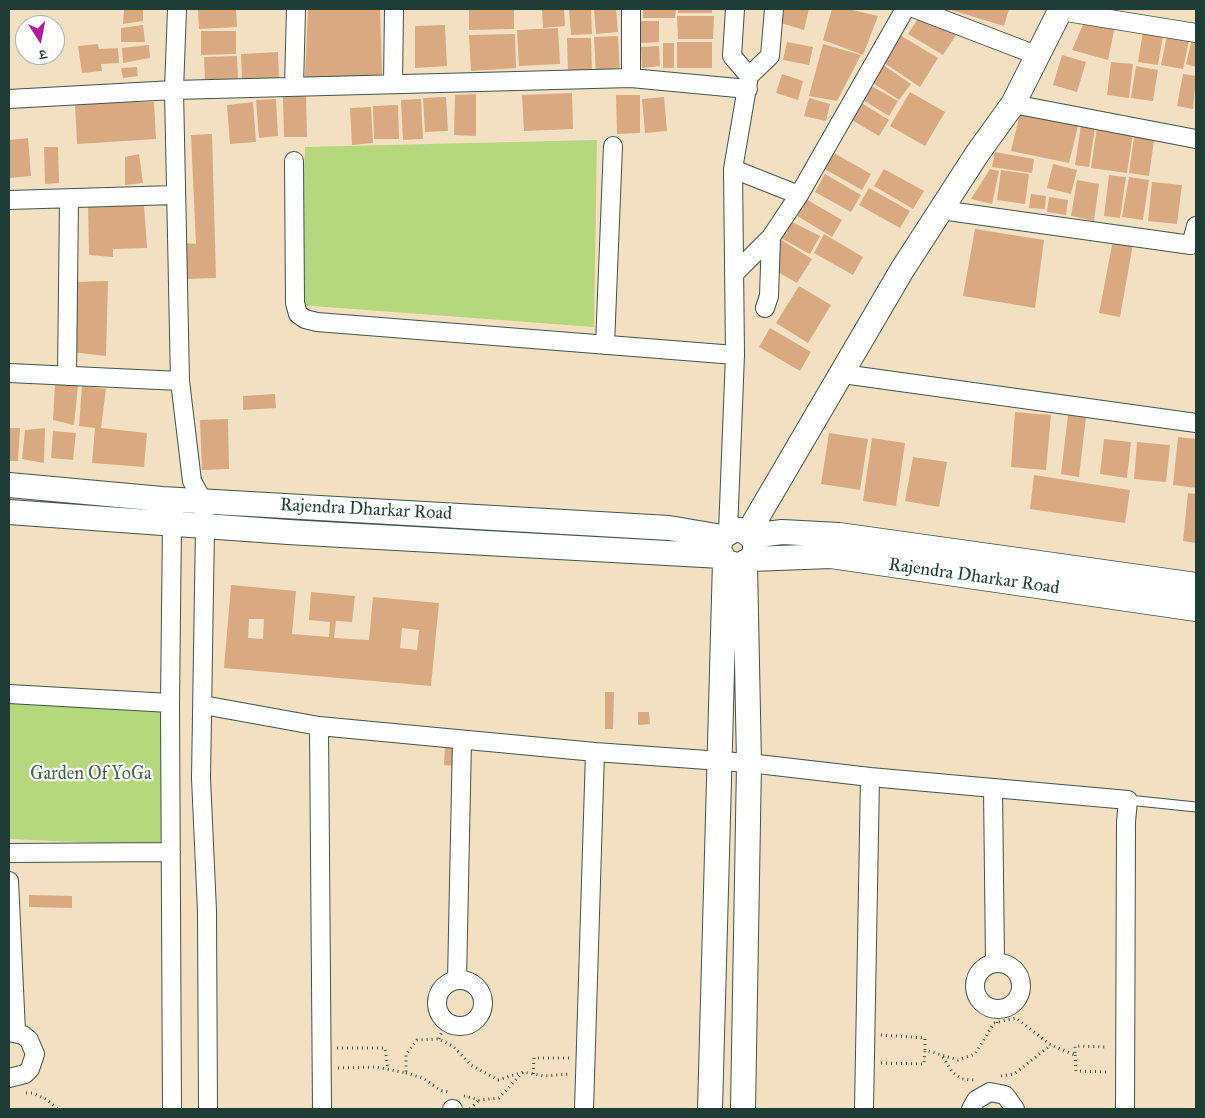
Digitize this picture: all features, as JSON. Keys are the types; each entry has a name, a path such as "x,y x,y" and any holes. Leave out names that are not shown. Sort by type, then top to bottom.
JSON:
{"main road":[{"path":"710,1109 721,761 736,547 843,374 902,270 1013,104 1036,55 1061,10"},
{"name":"Rajendra Dharkar Road","path":"9,485 162,500 177,499 198,491 669,528 736,547 782,532 839,535 1196,585"},
{"name":"Rajendra Dharkar Road","path":"9,512 205,526 736,547 831,556 1196,609"},
{"path":"736,547 749,763 743,1109"}],"street":[{"path":"178,9 174,90 180,381 205,526 201,778 207,911 208,1109"},
{"path":"294,87 296,9"},
{"path":"393,84 394,9"},
{"path":"631,9 631,78"},
{"path":"735,9 732,56 748,82"},
{"path":"736,547 733,169 748,82 770,56 774,9"},
{"path":"735,273 771,237 799,195 905,9"},
{"path":"916,9 1036,55"},
{"path":"1061,10 1196,33"},
{"path":"9,99 174,90 631,78 748,82"},
{"path":"1013,104 1196,139"},
{"path":"606,345 613,146"},
{"path":"294,161 295,303 298,314 305,319 317,322 735,355"},
{"path":"733,169 799,195"},
{"path":"9,200 175,195"},
{"path":"68,376 69,198"},
{"path":"941,210 1191,245 1196,226"},
{"path":"766,308 771,237"},
{"path":"9,372 180,381"},
{"path":"843,374 1196,423"},
{"path":"172,1109 170,703 172,523 177,499"},
{"path":"9,694 170,703"},
{"path":"203,705 319,726 595,752 749,763 1128,800 1126,822 1125,1109"},
{"path":"319,726 322,1109"},
{"path":"457,980 462,740"},
{"path":"584,1109 595,752"},
{"path":"864,1109 870,776"},
{"path":"994,788 995,963"},
{"path":"9,853 171,852"},
{"path":"9,881 12,1032 29,1040 35,1054 30,1069 25,1074 9,1078"},
{"path":"995,963 1010,966 1020,977 1022,985 1017,1000 997,1016 978,999 974,984 981,970 995,963"},
{"path":"457,980 465,980 478,988 482,995 483,1010 474,1022 460,1027 446,1021 440,1016 437,1001 443,987 457,980"},
{"path":"971,1109 976,1100 990,1092 1005,1095 1016,1109"}],"lane":[{"path":"1128,800 1196,807"}],"path":[{"path":"925,1050 958,1060 975,1054 997,1016 1016,1018 1051,1045 1075,1055"},
{"path":"439,1040 446,1021"},
{"path":"865,1063 924,1064 925,1050 925,1038 866,1034"},
{"path":"406,1073 406,1054 417,1040 439,1040 454,1047 471,1065 498,1080 523,1072 544,1076 585,1065"},
{"path":"994,1077 1014,1074 1051,1045"},
{"path":"1124,1048 1074,1046 1076,1071 1124,1073"},
{"path":"322,1048 385,1048 388,1069"},
{"path":"943,1056 952,1072 962,1079 984,1078"},
{"path":"533,1074 534,1058 585,1065"},
{"path":"322,1068 376,1067 406,1073 423,1078 453,1102 499,1098 523,1072"},
{"path":"22,1093 32,1093 46,1099 58,1109"},
{"path":"470,1109 479,1100"}],"green space":[{"path":"597,140 594,327 299,305 305,147"},
{"name":"Garden Of YoGa","path":"9,702 163,711 165,846 9,839"}],"building":[{"path":"124,9 143,9 143,21 123,24"},
{"path":"236,9 237,27 199,29 198,10"},
{"path":"308,9 380,9 382,76 305,78"},
{"path":"469,9 514,9 514,29 469,30"},
{"path":"542,9 564,9 565,26 543,28"},
{"path":"569,9 591,9 592,34 571,35"},
{"path":"594,9 616,9 618,32 596,34"},
{"path":"643,9 676,9 675,18 643,18"},
{"path":"678,9 712,9 712,13 678,13"},
{"path":"784,9 809,9 804,30 781,23"},
{"path":"832,9 848,9 878,16 863,55 823,40"},
{"path":"948,9 1009,9 1004,26"},
{"path":"921,14 956,35 943,55 908,34"},
{"path":"677,16 714,16 713,39 678,39"},
{"path":"1085,20 1115,26 1108,60 1072,50"},
{"path":"640,21 659,21 659,42 640,43"},
{"path":"143,25 145,42 121,42 121,28"},
{"path":"445,25 447,66 415,68 415,26"},
{"path":"1144,26 1164,30 1158,65 1138,62"},
{"path":"558,28 560,64 519,66 517,30"},
{"path":"201,31 236,31 236,54 201,55"},
{"path":"1168,31 1190,36 1183,69 1161,65"},
{"path":"895,32 938,58 920,87 880,60"},
{"path":"515,34 516,68 471,71 469,35"},
{"path":"1193,35 1196,35 1196,67 1186,64"},
{"path":"618,36 620,73 596,74 594,37"},
{"path":"567,38 591,38 592,73 568,73"},
{"path":"677,42 712,42 712,68 677,68"},
{"path":"787,42 813,47 809,65 783,60"},
{"path":"663,43 674,43 674,68 663,68"},
{"path":"98,44 99,49 118,48 119,63 101,64 102,71 82,73 78,46"},
{"path":"823,44 861,55 837,101 809,96"},
{"path":"149,45 150,58 123,63 122,48"},
{"path":"659,46 660,66 642,68 641,47"},
{"path":"278,52 279,78 242,79 241,54"},
{"path":"1062,55 1086,62 1077,92 1053,85"},
{"path":"237,56 238,80 205,81 204,57"},
{"path":"879,62 911,84 899,100 867,79"},
{"path":"1111,62 1133,64 1129,98 1107,95"},
{"path":"1136,66 1158,70 1153,101 1131,98"},
{"path":"137,67 138,76 123,78 121,68"},
{"path":"782,74 803,81 798,100 776,93"},
{"path":"1183,74 1196,76 1193,109 1177,106"},
{"path":"866,83 898,101 889,116 858,97"},
{"path":"910,92 945,112 925,146 890,126"},
{"path":"572,93 573,129 524,131 522,95"},
{"path":"476,94 476,136 454,135 455,95"},
{"path":"616,95 640,95 640,133 617,134"},
{"path":"306,96 307,137 284,137 283,97"},
{"path":"446,97 448,131 425,132 423,98"},
{"path":"664,97 667,131 645,133 642,99"},
{"path":"809,98 830,104 826,121 804,116"},
{"path":"276,99 278,136 259,138 256,100"},
{"path":"421,99 423,139 403,140 401,100"},
{"path":"855,99 889,120 879,136 845,116"},
{"path":"154,102 156,139 77,144 75,103"},
{"path":"253,102 256,142 230,144 227,105"},
{"path":"398,105 399,139 374,139 373,106"},
{"path":"371,107 373,143 352,145 350,108"},
{"path":"1021,109 1079,122 1069,163 1011,151"},
{"path":"1081,125 1095,128 1089,167 1075,165"},
{"path":"1097,127 1133,133 1127,173 1091,168"},
{"path":"1135,130 1155,133 1149,176 1129,173"},
{"path":"212,134 216,278 186,279 185,243 196,244 191,135"},
{"path":"28,138 31,176 9,178 9,140"},
{"path":"44,147 58,147 59,183 45,184"},
{"path":"832,152 871,174 862,190 823,168"},
{"path":"995,152 1034,159 1032,173 992,167"},
{"path":"139,154 143,183 125,185 125,157"},
{"path":"1053,164 1077,170 1071,194 1047,188"},
{"path":"884,169 924,191 913,209 874,186"},
{"path":"990,169 999,171 992,204 971,199"},
{"path":"1001,170 1029,174 1025,204 997,200"},
{"path":"825,174 861,195 851,212 815,192"},
{"path":"1109,175 1126,177 1120,218 1104,216"},
{"path":"1129,177 1149,180 1143,220 1122,217"},
{"path":"1077,180 1099,184 1094,221 1071,216"},
{"path":"1152,182 1182,185 1177,224 1148,221"},
{"path":"869,188 910,211 900,228 859,205"},
{"path":"1031,194 1046,196 1045,209 1029,208"},
{"path":"1049,197 1068,200 1066,215 1047,212"},
{"path":"804,198 842,220 832,237 794,214"},
{"path":"88,203 108,206 144,205 147,248 113,249 113,257 89,255"},
{"path":"788,220 820,236 810,254 779,237"},
{"path":"975,229 1044,240 1035,308 963,296"},
{"path":"824,234 863,257 853,275 814,253"},
{"path":"780,239 812,259 797,283 776,271"},
{"path":"1113,240 1133,244 1120,317 1099,313"},
{"path":"108,281 106,356 71,352 74,282"},
{"path":"799,286 831,305 808,343 776,323"},
{"path":"770,328 811,352 800,371 759,347"},
{"path":"55,384 78,385 74,425 53,420"},
{"path":"82,386 106,389 101,428 147,433 144,467 92,463 95,428 79,426"},
{"path":"275,394 276,408 243,410 243,396"},
{"path":"1015,412 1051,415 1046,470 1011,467"},
{"path":"1068,415 1086,417 1079,477 1061,474"},
{"path":"228,419 229,469 202,470 200,420"},
{"path":"9,428 20,428 18,461 9,461"},
{"path":"45,428 44,463 22,459 25,430"},
{"path":"53,431 76,433 73,460 51,458"},
{"path":"829,433 868,439 860,490 821,484"},
{"path":"1178,437 1196,439 1196,488 1173,485"},
{"path":"872,438 905,443 896,506 863,501"},
{"path":"1104,439 1131,442 1127,478 1100,474"},
{"path":"1137,442 1170,445 1166,482 1134,479"},
{"path":"913,457 947,462 939,507 905,501"},
{"path":"1034,475 1130,490 1125,523 1030,509"},
{"path":"1188,493 1196,494 1196,543 1183,541"},
{"path":"231,585 296,591 292,634 329,637 330,622 309,620 311,592 355,596 352,622 336,621 334,638 369,640 373,597 439,603 431,686 224,668","holes":["249,619 264,619 263,639 248,638","402,628 419,630 417,650 400,648"]},
{"path":"605,692 614,692 613,729 605,729"},
{"path":"638,712 649,712 650,724 638,725"},
{"path":"445,743 457,743 457,766 444,765"},
{"path":"29,895 72,896 72,908 29,907"}]}
